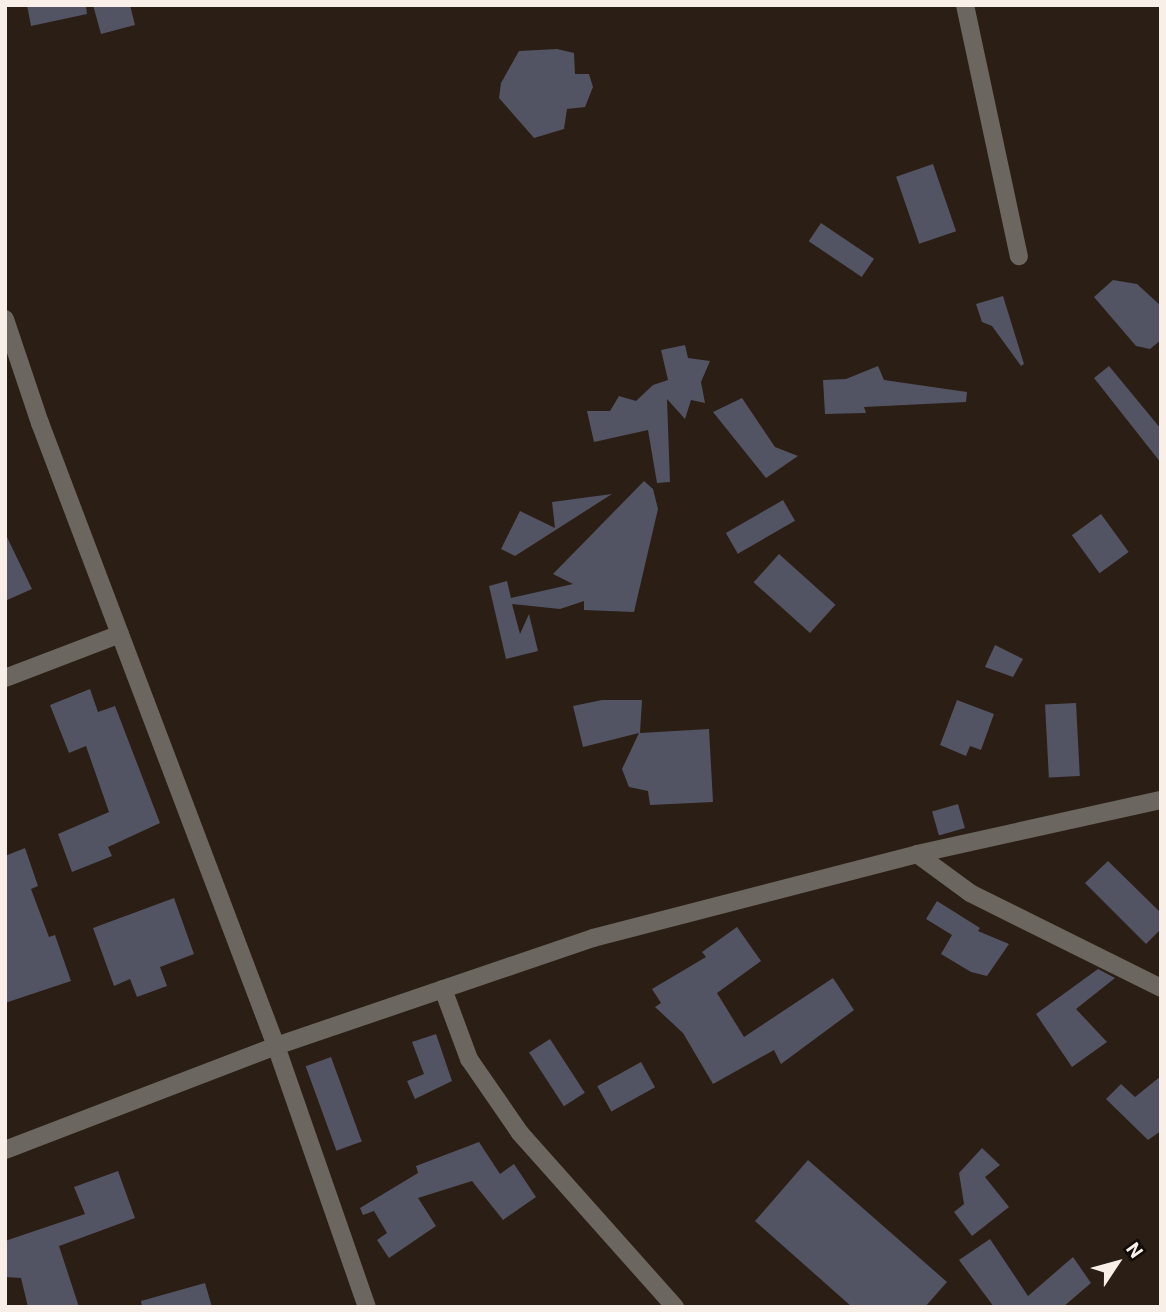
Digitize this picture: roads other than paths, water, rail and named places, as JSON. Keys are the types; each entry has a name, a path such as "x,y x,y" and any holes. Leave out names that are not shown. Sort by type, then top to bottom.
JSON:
{"street":[{"path":"965,5 1020,256"},
{"path":"5,319 120,634 276,1045 367,1307"},
{"path":"5,678 120,634"},
{"path":"5,1150 276,1045 593,938 917,854 1161,800"},
{"path":"917,854 970,893 1161,988"},
{"path":"443,989 469,1059 520,1133 675,1307"}]}
